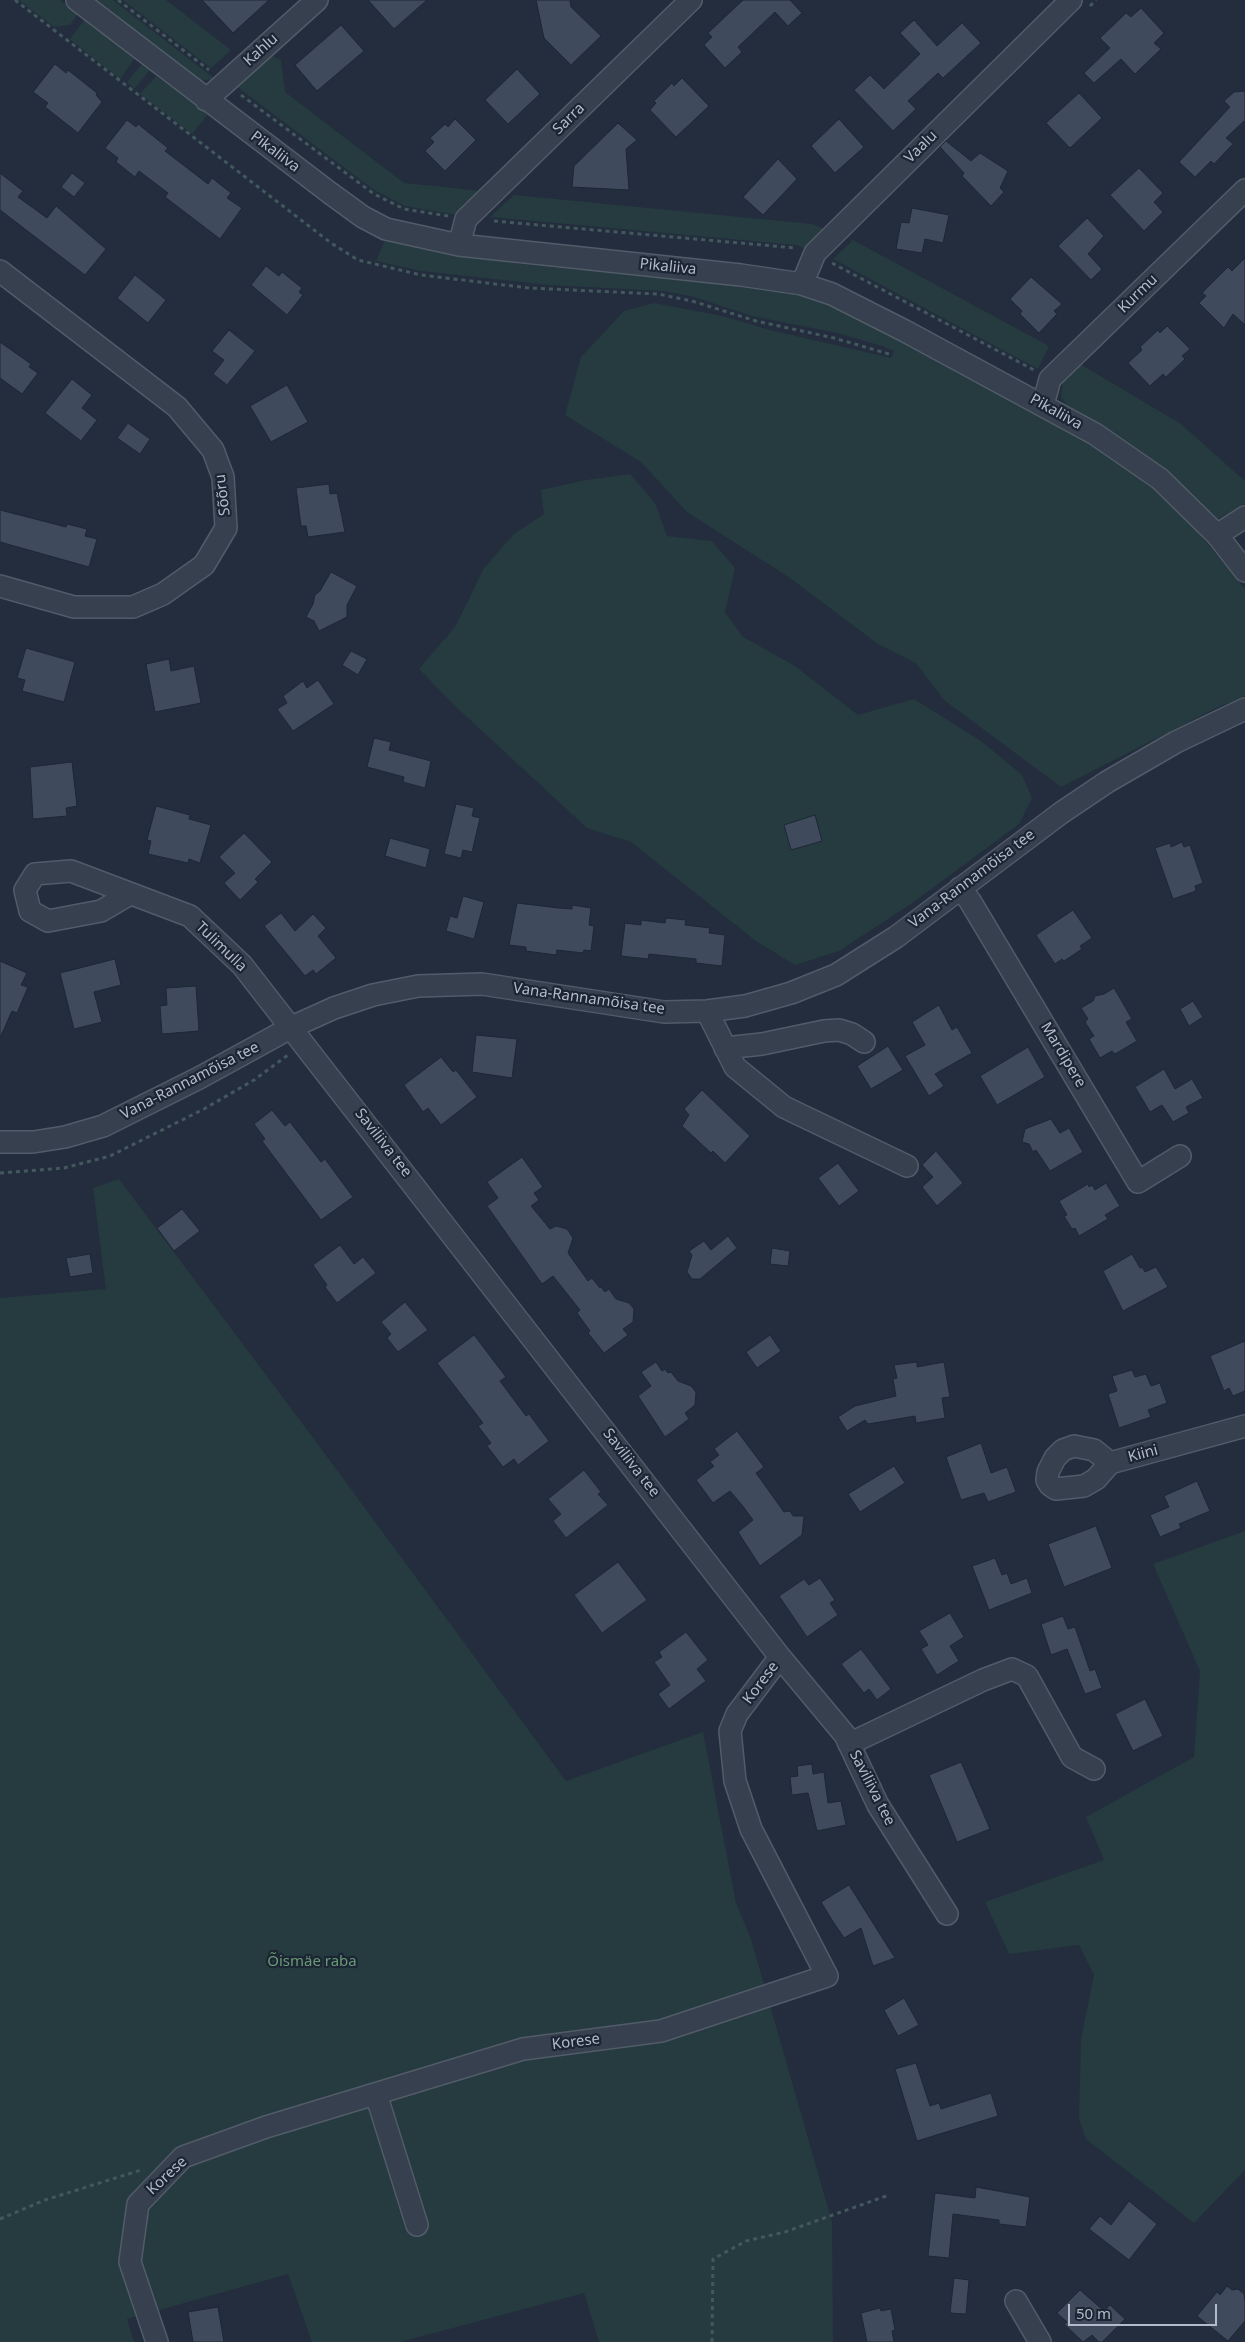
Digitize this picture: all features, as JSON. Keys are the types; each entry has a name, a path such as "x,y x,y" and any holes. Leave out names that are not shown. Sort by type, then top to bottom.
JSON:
{"street":[{"name":"Pikaliiva","path":"77,0 206,100 363,217 386,228 459,245 741,275 802,284 832,294 1043,405 1094,434 1160,479 1217,535 1245,571"},
{"name":"Kahlu","path":"206,100 317,0"},
{"name":"Sarra","path":"466,219 691,0"},
{"name":"Vaalu","path":"802,284 814,253 1050,9 1071,0"},
{"name":"Kurmu","path":"1050,379 1245,190"},
{"path":"459,245 466,219"},
{"name":"Sõõru","path":"0,271 177,407 213,450 223,478 226,528 204,565 163,594 133,607 74,607 0,586"},
{"path":"1043,405 1050,379"},
{"path":"1217,535 1245,516"},
{"name":"Vana-Rannamõisa tee","path":"0,1142 33,1142 66,1137 103,1126 199,1078 298,1035 334,1008 373,995 418,986 482,984 664,1012 745,1006 791,993 836,975 896,937 1061,813 1107,782 1176,742 1245,709"},
{"name":"Mardipere","path":"960,888 970,901 1138,1182 1180,1156"},
{"name":"Tulimulla","path":"130,894 190,916 242,965 298,1035"},
{"path":"707,1010 735,1067 784,1107 907,1166"},
{"path":"725,1048 762,1044 832,1030 852,1034 864,1042"},
{"name":"Saviliiva tee","path":"298,1035 780,1657 845,1735 878,1805 947,1914"},
{"name":"Kiini","path":"1110,1463 1094,1450 1074,1446 1063,1450 1050,1464 1047,1476 1050,1485 1062,1489 1084,1486 1096,1479 1110,1463 1245,1426"},
{"name":"Korese","path":"157,2342 130,2262 138,2204 183,2157 266,2127 523,2049 662,2031 827,1976 751,1829 735,1781 730,1731 737,1714 780,1657"},
{"path":"849,1744 983,1680 1012,1669 1027,1676 1072,1757 1094,1769"},
{"path":"376,2094 417,2225"},
{"path":"1016,2301 1040,2342"}],"path":[{"path":"118,0 224,83 374,194 404,209 466,219 795,248 814,253 1050,379"},
{"path":"0,1173 64,1168 110,1156 204,1110 254,1080 298,1035"},
{"path":"0,2218 45,2200 146,2169"},
{"path":"712,2342 713,2259 746,2241 786,2232 889,2195"}],"green space":[{"path":"19,0 60,0 78,14 70,25 54,27"},
{"path":"94,0 113,0 215,79 199,81"},
{"path":"123,0 166,0 231,50 211,68"},
{"path":"85,19 135,58 120,79 70,39"},
{"path":"266,53 281,60 285,92 404,183 482,191 457,215 405,206 374,190 232,83"},
{"path":"142,64 150,70 134,89 127,82"},
{"path":"156,76 208,114 192,134 140,94"},
{"path":"514,195 812,224 827,230 807,249 796,245 490,217"},
{"path":"386,238 412,246 529,265 764,288 803,295 841,308 1073,433 1141,477 1186,518 1245,589 1245,696 1216,708 1061,787 944,700 916,663 878,644 790,578 687,512 641,462 565,415 581,357 624,311 654,303 722,316 770,330 891,358 894,351 837,333 752,316 691,296 663,291 549,285 421,271 376,261"},
{"path":"853,240 1049,346 1038,369 833,259"},
{"path":"1075,361 1181,424 1245,481 1245,504 1214,521 1072,413 1061,397 1063,379"},
{"path":"630,474 655,503 667,536 712,541 735,568 725,612 743,637 795,666 858,715 914,699 981,741 1022,775 1032,798 1019,824 911,904 839,951 795,965 756,941 631,842 587,828 455,706 419,669 455,627 484,568 514,534 544,514 541,490 586,480"},
{"name":"Õismäe raba","path":"119,1179 314,1439 566,1781 703,1732 736,1903 751,1939 832,2222 833,2342 599,2342 584,2293 400,2342 312,2342 288,2274 127,2319 134,2342 0,2342 0,1298 106,1289 93,1188"},
{"path":"1245,1531 1245,2170 1194,2223 1086,2139 1079,2119 1081,2039 1094,1975 1079,1945 1009,1954 985,1902 1104,1860 1086,1817 1194,1757 1200,1671 1153,1564"}],"building":[{"path":"202,0 269,0 233,33"},
{"path":"368,0 427,0 394,29"},
{"path":"536,0 570,0 571,7 601,36 571,65 544,38"},
{"path":"743,0 790,0 802,13 788,26 775,12 738,47 742,52 725,68 704,45 712,37 708,33"},
{"path":"1141,8 1164,33 1154,43 1161,49 1135,74 1121,59 1094,83 1084,73 1110,48 1100,38 1126,13 1131,17"},
{"path":"914,20 937,46 962,23 981,43 943,78 938,73 908,101 916,109 893,131 854,90 870,75 884,89 920,54 900,33"},
{"path":"341,25 364,51 317,91 295,65"},
{"path":"55,64 66,73 68,70 97,93 96,95 102,102 78,133 45,107 48,103 33,92"},
{"path":"517,69 540,94 508,124 485,100"},
{"path":"682,78 709,106 676,137 650,110 656,103 654,101 672,83 674,86"},
{"path":"1245,91 1245,122 1226,138 1233,144 1214,164 1211,161 1195,177 1179,162 1230,107 1224,101 1234,92"},
{"path":"1079,93 1102,118 1070,148 1046,123"},
{"path":"455,119 476,140 445,171 425,151 434,142 430,138 445,124 448,127"},
{"path":"839,119 864,147 835,173 811,146"},
{"path":"127,120 136,127 138,124 168,148 165,151 208,184 212,178 231,193 227,198 242,208 220,239 165,197 168,193 139,171 135,177 116,162 118,158 105,148"},
{"path":"618,123 637,140 626,149 629,190 572,187 574,166"},
{"path":"946,141 971,161 980,153 1008,171 1000,188 1004,192 991,206 962,176 964,173 940,147"},
{"path":"778,159 797,179 763,215 743,197"},
{"path":"1139,168 1163,193 1154,202 1163,212 1144,231 1110,195"},
{"path":"0,173 23,191 18,197 47,218 56,206 106,249 85,275 0,210"},
{"path":"72,173 85,183 74,197 61,187"},
{"path":"912,208 949,215 943,243 925,239 922,253 896,249 901,222 909,223"},
{"path":"1087,218 1104,236 1088,254 1102,269 1091,280 1058,246"},
{"path":"1245,258 1245,325 1233,314 1224,328 1199,303 1206,296 1202,293 1228,267 1232,271"},
{"path":"266,266 279,276 282,272 302,288 299,292 303,295 287,315 251,285"},
{"path":"135,275 166,300 148,323 117,298"},
{"path":"1031,277 1062,304 1054,311 1057,314 1039,333 1020,314 1022,311 1010,299"},
{"path":"1167,326 1190,349 1182,356 1185,359 1166,377 1163,374 1150,386 1128,363 1142,350 1140,347 1158,330 1160,333"},
{"path":"229,330 255,351 227,385 213,374 224,360 212,351"},
{"path":"0,342 31,364 29,367 38,373 22,394 0,378"},
{"path":"72,379 92,395 82,408 97,420 81,441 45,413"},
{"path":"287,385 308,422 271,442 250,406"},
{"path":"128,423 150,439 140,454 117,438"},
{"path":"329,484 330,494 337,493 345,532 308,537 306,526 301,526 296,488"},
{"path":"0,510 66,527 67,524 87,529 85,536 97,539 89,567 0,542"},
{"path":"331,572 357,586 347,605 347,617 319,631 314,621 306,617 313,604 315,595 320,591"},
{"path":"26,648 75,662 64,702 22,691 25,680 17,678"},
{"path":"351,651 367,659 358,675 342,665"},
{"path":"169,659 171,671 194,666 201,703 155,712 146,664"},
{"path":"318,680 334,704 293,731 277,709 287,703 283,696 303,681 307,688"},
{"path":"374,738 391,742 389,750 431,761 425,788 403,782 404,777 367,767"},
{"path":"72,762 77,806 66,808 67,816 33,819 30,767"},
{"path":"456,804 474,808 472,816 480,818 472,852 463,850 461,858 444,854"},
{"path":"156,806 190,815 189,819 211,825 200,863 189,859 188,863 148,854 151,841 147,840"},
{"path":"815,815 822,841 791,850 784,825"},
{"path":"244,833 272,862 255,879 258,882 240,900 224,883 235,873 219,857"},
{"path":"390,838 430,849 426,868 385,856"},
{"path":"1182,842 1184,847 1190,845 1203,883 1195,886 1196,891 1173,899 1155,848 1170,843 1171,847"},
{"path":"463,896 484,902 474,939 446,931 450,916 457,918"},
{"path":"517,903 572,909 572,905 591,908 589,925 594,926 591,951 584,950 583,953 557,950 556,955 526,951 526,947 509,945"},
{"path":"1073,910 1092,938 1080,946 1082,949 1064,961 1062,959 1055,964 1036,935"},
{"path":"281,913 295,931 313,914 326,928 318,936 336,958 316,974 313,970 305,976 264,926"},
{"path":"666,918 686,920 685,925 710,928 709,933 725,935 722,966 696,963 696,959 649,954 648,959 621,956 625,923 641,925 641,920 665,923"},
{"path":"115,959 121,985 94,992 102,1022 74,1029 60,973"},
{"path":"0,961 27,973 21,985 28,987 17,1013 12,1011 0,1038"},
{"path":"196,986 199,1031 162,1034 160,1006 167,1005 166,988"},
{"path":"1114,988 1132,1019 1126,1022 1137,1041 1115,1054 1112,1051 1100,1058 1089,1039 1094,1036 1085,1022 1088,1019 1081,1008 1093,1001 1095,996 1104,994"},
{"path":"1193,1001 1203,1017 1189,1026 1180,1009"},
{"path":"939,1005 952,1030 957,1027 972,1053 935,1074 944,1086 929,1096 905,1056 925,1045 912,1022"},
{"path":"476,1035 517,1039 512,1078 472,1072"},
{"path":"888,1046 903,1070 871,1089 857,1066"},
{"path":"1028,1047 1045,1077 997,1105 980,1076"},
{"path":"441,1057 453,1072 456,1070 477,1097 441,1125 428,1108 423,1112 404,1085"},
{"path":"1164,1069 1175,1089 1192,1079 1203,1098 1186,1107 1189,1113 1173,1122 1162,1105 1150,1112 1135,1087"},
{"path":"702,1090 750,1136 725,1163 713,1151 711,1153 682,1126 689,1115 684,1109"},
{"path":"272,1110 285,1126 290,1122 321,1162 325,1159 353,1197 321,1220 262,1141 265,1139 254,1124"},
{"path":"1051,1119 1060,1133 1069,1128 1083,1152 1050,1171 1036,1150 1033,1152 1029,1144 1022,1142 1025,1129"},
{"path":"936,1151 963,1183 937,1206 922,1187 933,1177 922,1165"},
{"path":"522,1157 543,1187 534,1193 539,1200 531,1206 550,1229 556,1226 567,1229 573,1238 568,1253 588,1281 592,1278 605,1292 609,1289 616,1299 629,1303 634,1309 633,1322 623,1329 628,1335 604,1353 588,1333 590,1331 577,1313 580,1310 553,1276 542,1284 487,1206 498,1198 487,1182"},
{"path":"838,1163 859,1191 839,1206 818,1178"},
{"path":"1106,1183 1120,1206 1105,1215 1108,1219 1079,1236 1075,1228 1072,1229 1064,1216 1067,1215 1059,1201 1088,1184 1089,1187 1092,1185 1095,1190"},
{"path":"182,1209 200,1231 174,1251 157,1228"},
{"path":"728,1236 737,1248 700,1279 692,1279 687,1272 692,1255 689,1251 704,1241 711,1250"},
{"path":"340,1245 354,1264 363,1257 376,1273 337,1303 325,1287 327,1285 313,1265"},
{"path":"772,1248 790,1251 788,1266 770,1264"},
{"path":"90,1254 93,1273 70,1277 66,1258"},
{"path":"1132,1254 1140,1268 1142,1267 1145,1272 1156,1267 1168,1287 1123,1311 1103,1271"},
{"path":"405,1302 428,1330 398,1352 387,1338 391,1334 381,1322"},
{"path":"474,1335 506,1377 500,1381 526,1416 529,1414 549,1441 518,1465 514,1459 503,1467 487,1446 491,1443 478,1426 483,1423 437,1363"},
{"path":"770,1335 781,1351 757,1368 746,1352"},
{"path":"1245,1341 1245,1391 1233,1396 1229,1388 1224,1391 1210,1356"},
{"path":"656,1362 662,1371 665,1369 668,1373 671,1372 678,1381 691,1386 696,1392 695,1405 685,1413 689,1419 665,1437 638,1396 651,1386 641,1372"},
{"path":"917,1362 917,1367 944,1362 950,1397 942,1398 945,1418 916,1423 915,1416 868,1424 865,1420 847,1431 838,1417 855,1406 896,1396 893,1379 897,1378 894,1365"},
{"path":"1132,1370 1135,1377 1146,1374 1151,1386 1160,1383 1167,1403 1148,1410 1151,1417 1119,1428 1108,1394 1117,1391 1112,1376"},
{"path":"737,1431 764,1467 756,1473 784,1512 790,1511 793,1516 804,1516 802,1535 760,1566 738,1532 753,1520 742,1505 730,1491 713,1503 696,1480 714,1466 710,1462 719,1455 714,1449"},
{"path":"981,1443 991,1473 1007,1467 1016,1492 988,1502 984,1493 961,1500 946,1457"},
{"path":"894,1466 905,1483 860,1512 848,1494"},
{"path":"584,1470 601,1492 598,1494 608,1505 566,1538 553,1521 561,1514 548,1499"},
{"path":"1197,1481 1210,1511 1179,1524 1181,1528 1160,1537 1150,1515 1169,1507 1164,1496"},
{"path":"1096,1526 1112,1568 1064,1587 1048,1544"},
{"path":"995,1558 1002,1575 1007,1573 1011,1584 1027,1578 1032,1593 989,1610 972,1566"},
{"path":"618,1562 647,1600 602,1633 574,1595"},
{"path":"820,1578 835,1600 830,1603 838,1615 807,1637 779,1596 804,1579 809,1585"},
{"path":"950,1613 964,1637 950,1646 959,1661 937,1675 921,1649 928,1645 919,1631"},
{"path":"1063,1616 1068,1629 1075,1627 1090,1671 1095,1669 1102,1688 1085,1694 1067,1649 1051,1655 1041,1624"},
{"path":"686,1632 708,1660 697,1669 706,1681 669,1709 658,1694 670,1685 654,1662 662,1657 659,1652"},
{"path":"861,1649 891,1689 877,1700 869,1689 864,1693 841,1664"},
{"path":"1145,1699 1163,1736 1133,1751 1115,1714"},
{"path":"961,1762 990,1829 957,1842 929,1775"},
{"path":"812,1764 813,1774 824,1772 828,1803 841,1801 846,1825 817,1831 808,1793 792,1795 790,1777 798,1776 797,1766"},
{"path":"849,1885 895,1958 873,1966 861,1928 844,1938 832,1920 821,1902"},
{"path":"904,1998 919,2025 898,2036 884,2010"},
{"path":"916,2063 930,2106 939,2103 941,2109 991,2093 998,2116 917,2141 895,2069"},
{"path":"976,2187 1030,2197 1026,2227 999,2224 999,2220 953,2214 949,2258 928,2256 935,2193 975,2198"},
{"path":"1129,2201 1157,2224 1129,2260 1089,2229 1100,2216 1111,2225"},
{"path":"954,2278 969,2280 966,2314 950,2313"},
{"path":"1227,2286 1232,2290 1238,2289 1244,2294 1245,2301 1245,2321 1228,2341 1197,2316 1217,2292 1220,2295"},
{"path":"1080,2290 1104,2311 1110,2305 1125,2319 1102,2342 1099,2342 1092,2335 1083,2342 1064,2324 1067,2322 1057,2313"},
{"path":"218,2307 224,2342 193,2342 188,2312"},
{"path":"880,2308 881,2311 891,2309 895,2330 892,2331 894,2342 867,2342 861,2313"}]}
